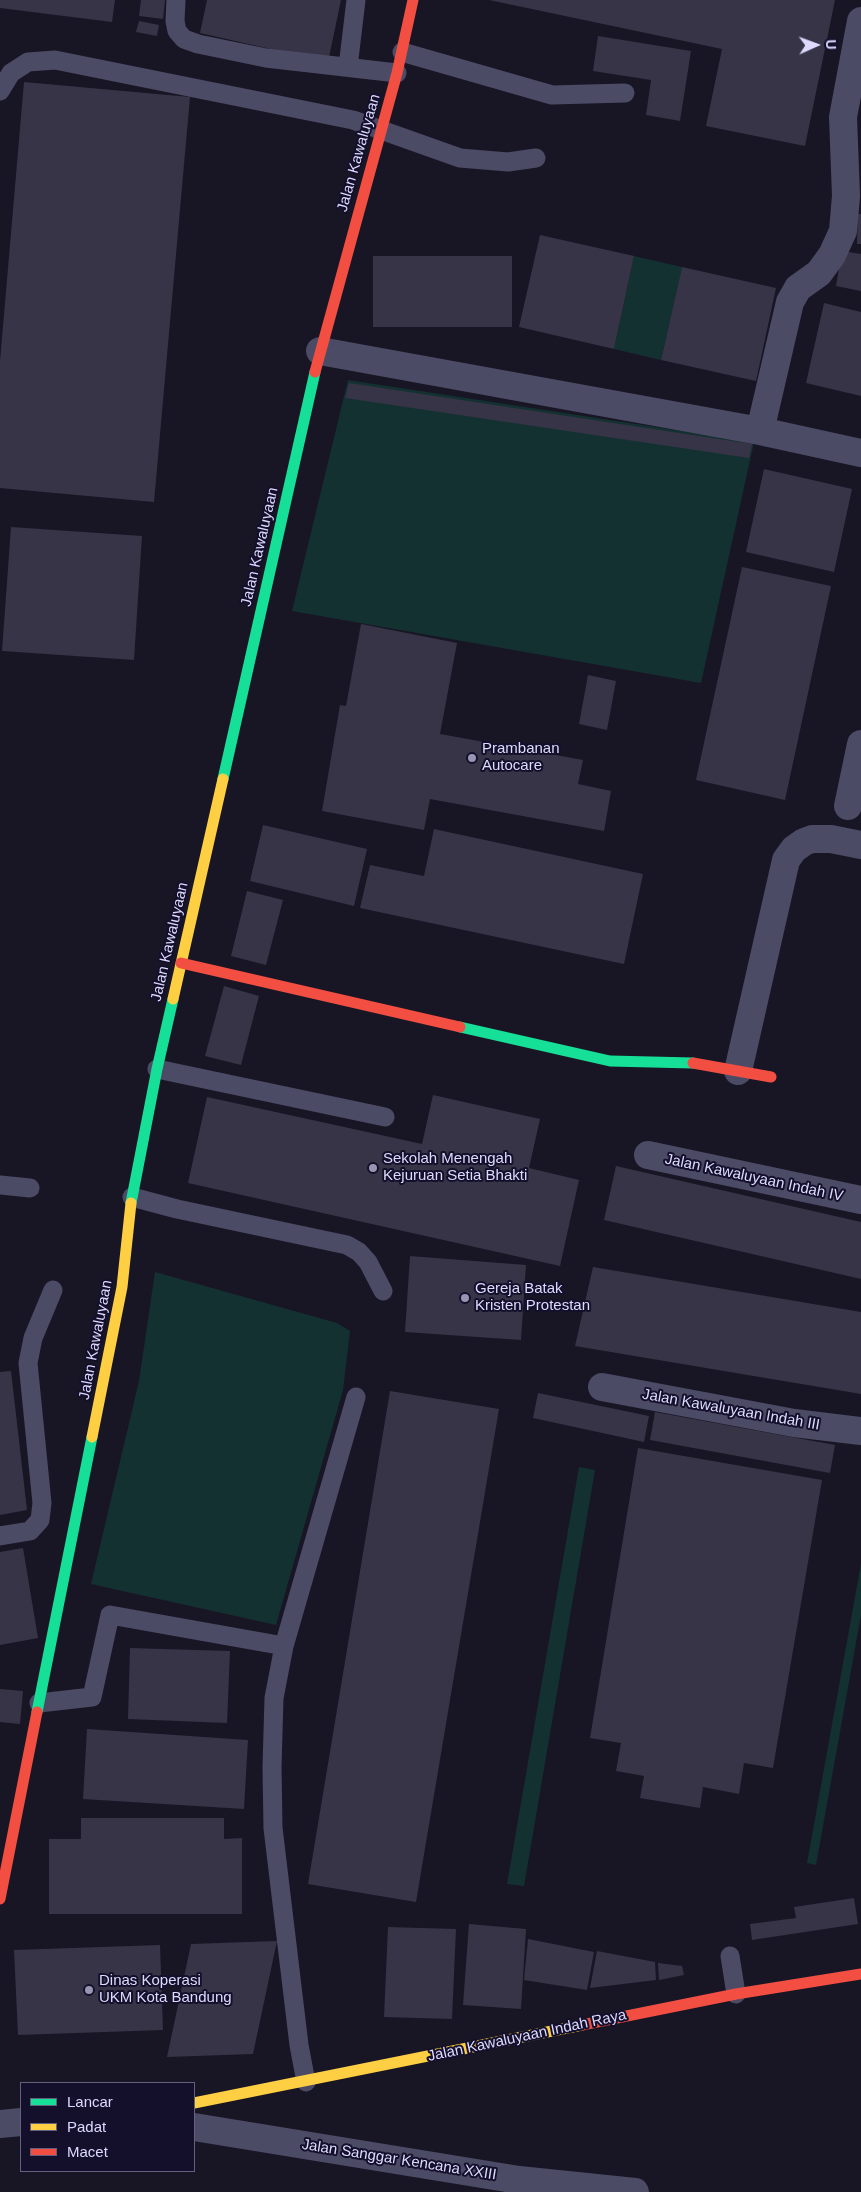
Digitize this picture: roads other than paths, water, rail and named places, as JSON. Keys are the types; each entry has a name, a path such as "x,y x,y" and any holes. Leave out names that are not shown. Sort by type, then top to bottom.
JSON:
{"street":[{"name":"Jalan Kawaluyaan","path":"0,1899 122,1287 132,1197 157,1070 320,351 397,73 412,0"},
{"path":"760,431 790,302 798,288 819,273 832,256 842,231 846,196 843,117 861,21"},
{"path":"320,351 760,431 861,453"},
{"path":"848,806 861,744"},
{"path":"738,1071 786,860 794,849 812,839 831,839 861,845"},
{"path":"181,963 610,1061 697,1063 771,1078"},
{"name":"Jalan Kawaluyaan Indah IV","path":"648,1155 861,1200"},
{"name":"Jalan Kawaluyaan Indah III","path":"602,1387 794,1423 861,1431"},
{"name":"Jalan Kawaluyaan Indah Raya","path":"195,2103 736,1994 861,1974"},
{"path":"0,2124 20,2122"},
{"name":"Jalan Sanggar Kencana XXIII","path":"195,2127 517,2186 635,2192"}],"lane":[{"path":"176,0 175,26 180,36 184,39 213,48 266,58 397,73"},
{"path":"348,67 356,0"},
{"path":"402,52 552,95 625,93"},
{"path":"0,91 10,73 28,62 55,60 334,116 381,129 460,158 508,162 536,158"},
{"path":"157,1070 385,1117"},
{"path":"0,1185 30,1188"},
{"path":"132,1197 177,1210 347,1246 359,1252 368,1262 383,1290"},
{"path":"0,1536 30,1531 40,1520 42,1503 28,1363 33,1338 53,1290"},
{"path":"306,2082 299,2045 273,1828 274,1698 284,1646 356,1397"},
{"path":"39,1703 92,1696 110,1615 284,1646"},
{"path":"730,1956 736,1994"}],"place":[{"name":"Prambanan Autocare","path":"472,758"},
{"name":"Sekolah Menengah Kejuruan Setia Bhakti","path":"373,1168"},
{"name":"Gereja Batak Kristen Protestan","path":"465,1298"},
{"name":"Dinas Koperasi UKM Kota Bandung","path":"89,1990"}]}
